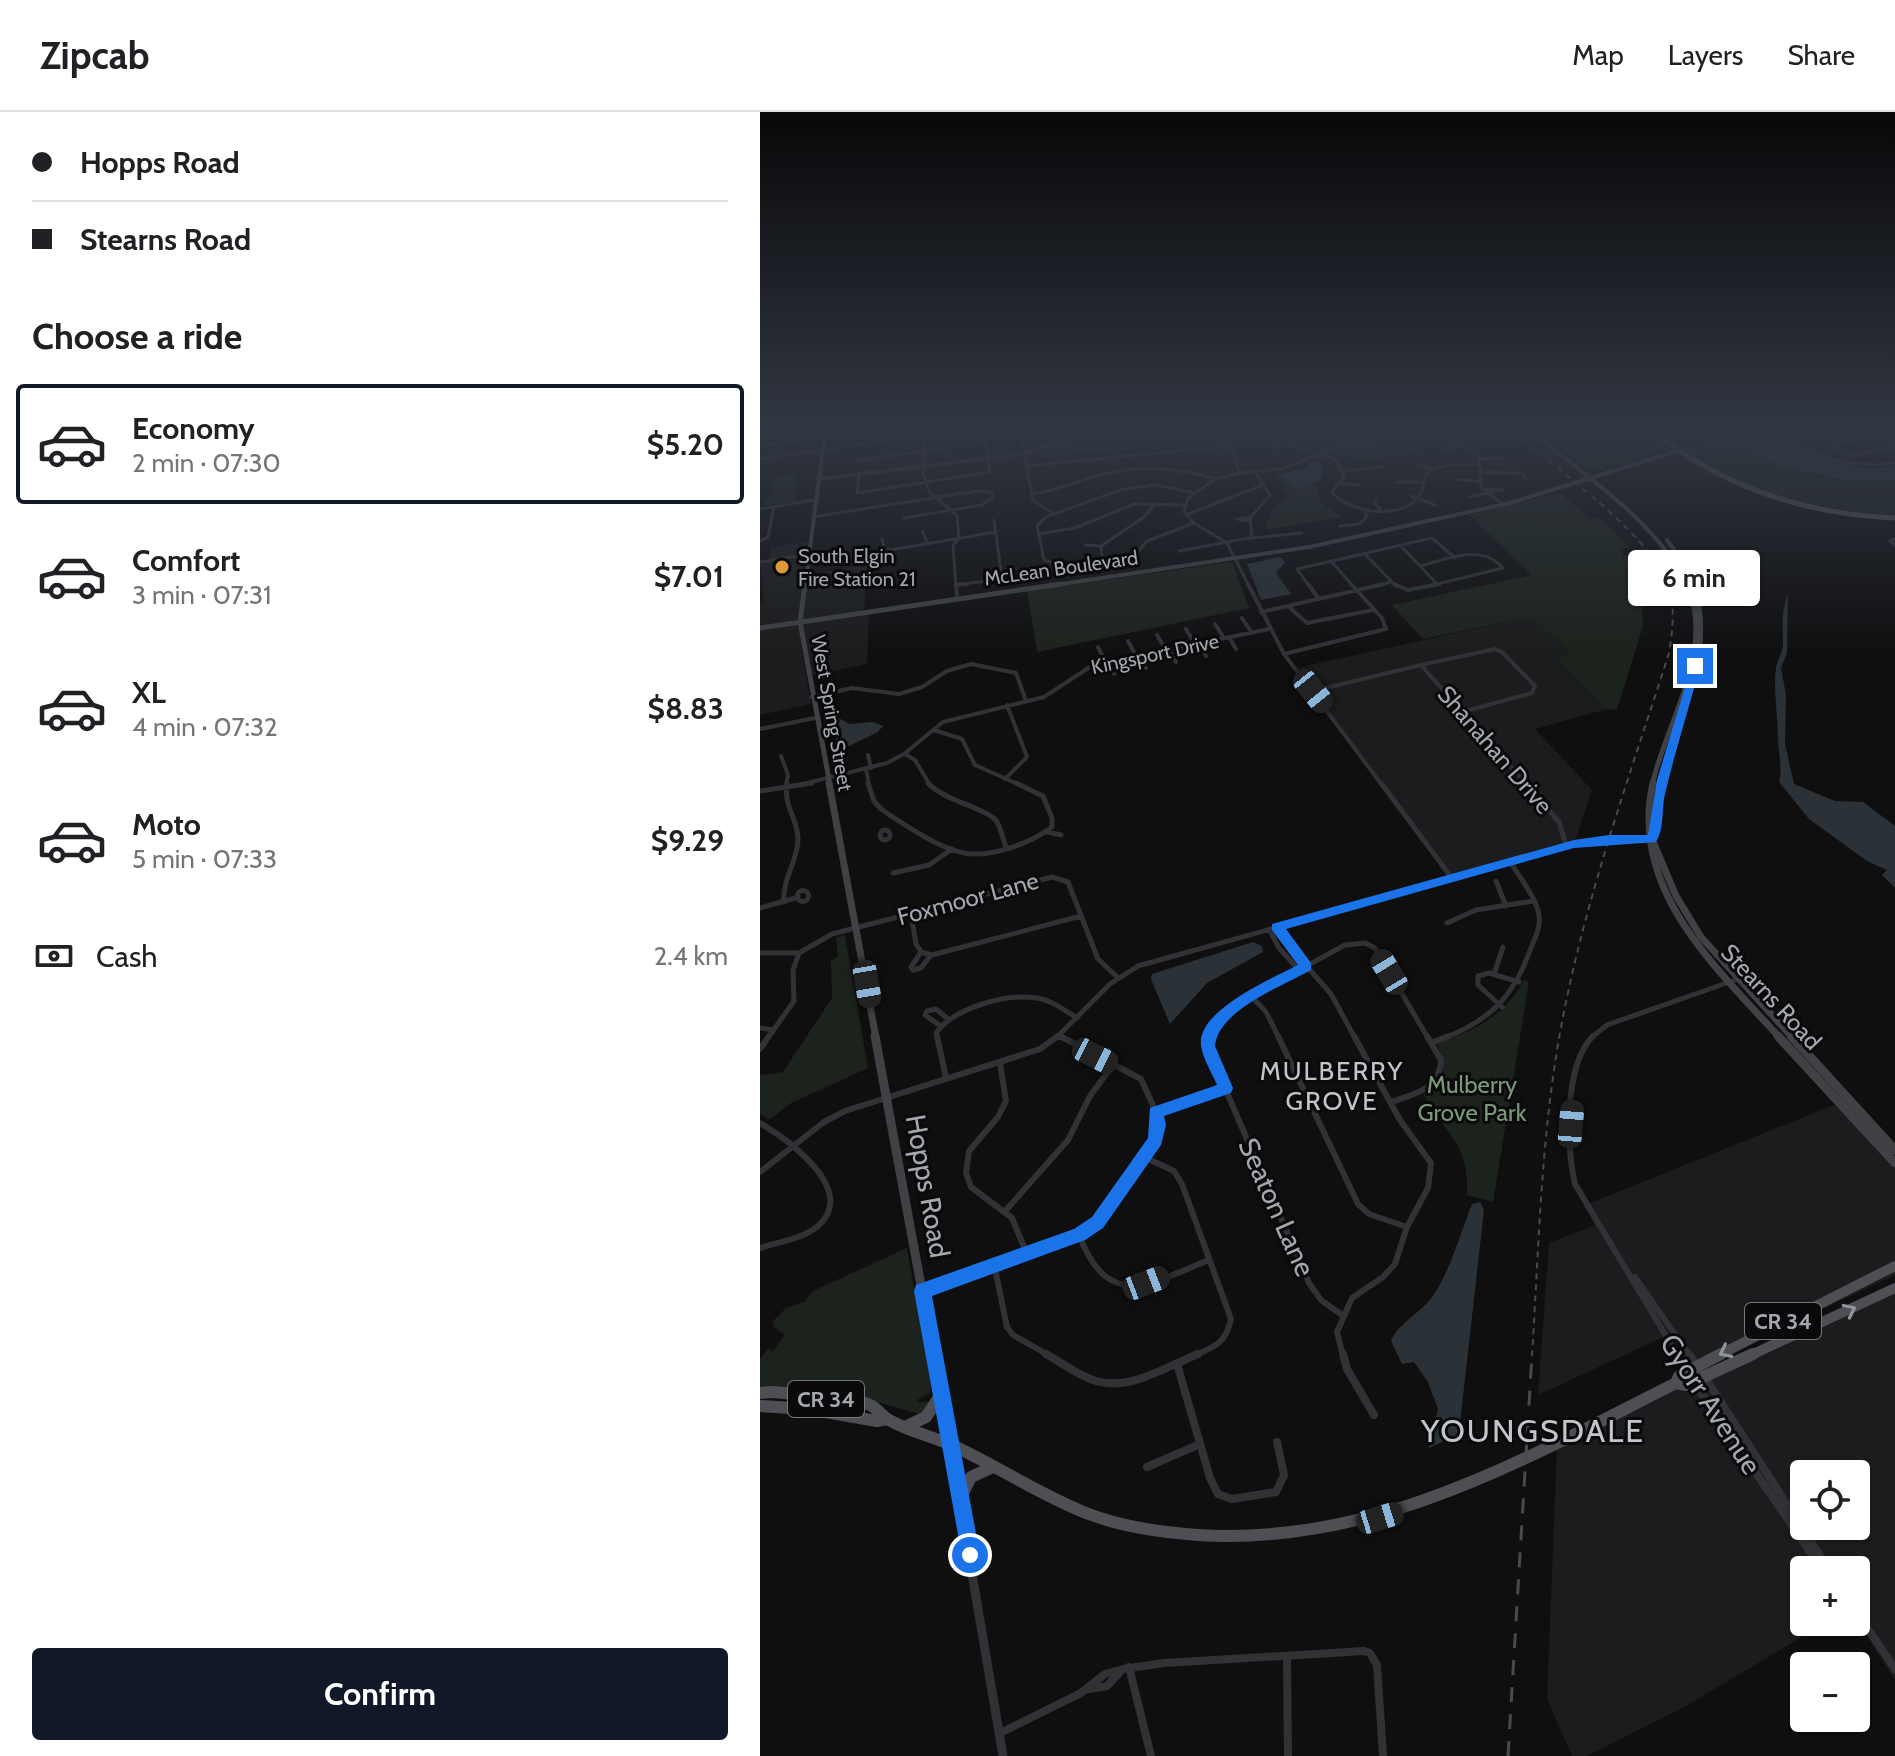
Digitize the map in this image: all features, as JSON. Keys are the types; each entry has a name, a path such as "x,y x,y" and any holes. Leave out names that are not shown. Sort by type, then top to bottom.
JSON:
{"main road":[{"name":"West Spring Street","path":"814,503 800,622 811,697 853,909"},
{"name":"McLean Boulevard","path":"760,628 1236,558 1383,532 1508,503"},
{"name":"Stearns Road","path":"1618,503 1664,544 1683,571 1694,602 1696,635 1692,654 1657,767 1649,811 1648,827 1652,839 1649,846 1656,874 1669,902 1701,951 1735,981 1895,1150"},
{"path":"1791,503 1836,513 1895,518"},
{"name":"Hopps Road","path":"853,909 950,1444"},
{"name":"Stearns Road","path":"1735,981 1895,1163"},
{"name":"CR 34","path":"760,1406 808,1409 877,1421 887,1419 950,1444 1084,1512 1117,1523 1209,1537 1308,1533 1380,1518 1436,1497 1676,1383 1686,1385 1696,1374 1895,1266"},
{"name":"CR 34","path":"1696,1374 1895,1288"},
{"name":"CR 34","path":"760,1393 868,1404 879,1409 887,1419"},
{"path":"907,1426 926,1417 941,1394"},
{"path":"960,1499 974,1470 994,1466"}],"street":[{"path":"760,509 798,503"},
{"path":"812,517 899,503"},
{"path":"942,503 957,516 959,538 953,546 957,599"},
{"path":"904,518 987,503"},
{"path":"1035,503 1053,514"},
{"path":"1085,503 1040,522 1038,534 1043,558 1057,566 1077,568 1128,559 1147,541 1194,523"},
{"path":"1038,534 1080,527 1134,504 1186,503"},
{"path":"1186,515 1210,510 1222,503"},
{"path":"1252,538 1252,510 1261,503"},
{"path":"1340,503 1365,511 1397,509 1412,503"},
{"path":"1374,503 1381,510"},
{"path":"1427,503 1435,505"},
{"path":"1085,545 1101,546 1118,532 1146,518 1156,504"},
{"path":"1184,505 1186,515 1194,523 1227,543 1284,654 1451,877"},
{"path":"763,540 774,507"},
{"path":"1340,526 1359,524 1367,517 1365,511"},
{"path":"956,585 1002,579 994,520"},
{"path":"923,532 927,543"},
{"path":"807,564 996,532"},
{"path":"1179,551 1302,533"},
{"path":"1319,599 1296,571 1301,566 1432,538 1455,559"},
{"path":"882,539 885,551"},
{"path":"1895,539 1890,541 1895,545"},
{"path":"1400,545 1437,583"},
{"path":"840,546 843,558"},
{"path":"1101,546 1103,564"},
{"path":"1364,553 1392,582 1408,590 1503,568 1489,554 1420,566"},
{"path":"760,562 808,554"},
{"path":"1284,654 1386,629 1387,625 1330,560"},
{"path":"1048,572 1057,566"},
{"path":"1261,612 1392,582"},
{"path":"1288,606 1307,623 1373,610"},
{"path":"1242,618 1252,633"},
{"path":"1215,624 1236,649"},
{"path":"1186,629 1206,656"},
{"name":"Kingsport Drive","path":"760,791 788,788 868,768 904,754 954,717 1050,694 1081,670 1270,629"},
{"path":"1157,635 1176,662"},
{"path":"1128,641 1146,668"},
{"path":"1098,647 1114,674"},
{"name":"Shanahan Drive","path":"1462,712 1536,690 1529,679 1497,650 1486,649 1421,665 1462,712 1559,822 1566,845"},
{"path":"811,697 852,688 899,694 922,687 947,671 983,664 1016,673 1026,701"},
{"path":"1313,691 1421,665"},
{"path":"1005,779 1027,757 1007,705"},
{"path":"760,729 815,718"},
{"path":"868,755 872,799 878,807 952,849 978,854 1035,839 1052,827 1052,818 1043,796 975,765 962,739 933,730"},
{"path":"904,754 917,761 926,782 935,791 991,815 997,821 1006,847"},
{"path":"781,756 790,776 785,800 795,821 798,841 784,876 784,902"},
{"path":"889,832 902,823"},
{"path":"1047,832 1061,835"},
{"path":"760,1172 835,1116 1040,1049 1060,1036 1116,976 1138,966 1566,845 1588,841 1652,839"},
{"path":"893,873 929,865 952,849"},
{"path":"1433,1042 1468,1030 1502,1007 1519,982 1540,922 1533,901 1510,861"},
{"name":"Foxmoor Lane","path":"799,953 823,937 1057,877 1068,882 1098,959 1116,976"},
{"path":"1496,881 1506,906"},
{"path":"760,908 796,898"},
{"path":"1447,923 1473,910 1533,901"},
{"path":"911,914 916,944 921,952 932,955 1081,916"},
{"path":"1277,927 1303,969"},
{"path":"1269,929 1279,948 1331,994 1410,1136 1431,1163 1428,1188 1407,1227 1395,1264 1383,1277 1352,1298 1337,1332 1342,1359 1374,1415"},
{"path":"1391,1102 1426,1089 1440,1078 1441,1060 1375,948 1352,942 1251,996 1271,1021 1358,1204 1369,1214 1407,1227"},
{"path":"1494,974 1503,947"},
{"path":"921,952 911,967 913,970 921,968 932,955"},
{"path":"760,953 799,953 793,970 794,1001 760,1049"},
{"path":"1502,1007 1476,981 1482,973 1519,982"},
{"name":"Gyorr Avenue","path":"1735,981 1607,1025 1592,1035 1576,1064 1569,1154 1571,1170 1582,1197 1638,1290 1813,1556"},
{"path":"946,1078 936,1033 939,1025 948,1019 1026,996 1039,998 1077,1018"},
{"name":"Seaton Lane","path":"1251,996 1228,1011 1208,1037 1209,1051 1309,1283 1321,1300 1342,1315"},
{"path":"939,1025 925,1015 927,1011 936,1009 948,1019"},
{"path":"760,1028 774,1030"},
{"path":"922,1291 1079,1235 1098,1222 1158,1133 1156,1112 1141,1079 1060,1036"},
{"path":"1000,1063 1006,1089 1004,1107 968,1151 965,1170 971,1187 1007,1209 1021,1228 1026,1252"},
{"path":"1007,1209 1068,1140 1090,1096 1113,1065"},
{"path":"1156,1112 1225,1088"},
{"path":"760,1123 797,1147 809,1159 828,1190 829,1212 816,1227 760,1248"},
{"path":"994,1264 1007,1327 1019,1342 1094,1381 1112,1384 1133,1381 1221,1344 1232,1325 1178,1177 1162,1164 1144,1157"},
{"path":"1079,1235 1097,1274 1119,1285 1146,1283 1209,1260"},
{"path":"1177,1364 1214,1488 1224,1498 1271,1495 1281,1486 1283,1467 1277,1442"},
{"name":"Hopps Road","path":"950,1444 1003,1756"},
{"path":"1147,1467 1200,1444"},
{"path":"1870,1632 1895,1669"},
{"path":"999,1733 1089,1689 1097,1690 1115,1681 1125,1670 1370,1653 1377,1665 1383,1756"},
{"path":"1287,1657 1288,1756"},
{"path":"1125,1670 1151,1756"}],"shaded area":[{"path":"807,541 798,622 760,628 760,603 764,602 760,563 770,561 770,548"},
{"path":"1280,557 1285,562 1276,573 1291,594 1261,600 1247,564"},
{"path":"868,564 864,612 801,621 807,575"},
{"path":"1788,594 1787,653 1781,668 1786,695 1785,744 1794,784 1835,801 1863,802 1895,826 1895,888 1882,875 1887,870 1867,861 1809,819 1779,782 1775,677 1783,647 1783,613"},
{"path":"869,613 867,664 810,676 801,623"},
{"path":"1531,617 1570,654 1557,659 1607,709 1535,729 1592,790 1576,839 1452,876 1295,668"},
{"path":"798,623 811,704 760,715 760,629"},
{"path":"836,716 849,724 873,722 883,726 878,732 843,749 836,741"},
{"path":"1253,942 1262,946 1263,952 1207,983 1170,1024 1151,979 1152,974"},
{"path":"1841,1102 1895,1164 1895,1275 1693,1370 1670,1334 1538,1395 1549,1243 1595,1225 1583,1206"},
{"path":"1480,1202 1484,1210 1459,1432 1429,1448 1438,1409 1428,1382 1414,1362 1402,1364 1391,1341 1433,1296 1450,1263 1472,1204"},
{"path":"1895,1284 1895,1680 1867,1636 1870,1636 1870,1556 1790,1556 1790,1636 1804,1636 1686,1706 1587,1756 1572,1756 1547,1699 1557,1446"}],"green space":[{"path":"1280,503 1321,503 1342,517 1269,529 1266,524 1272,510"},
{"path":"1520,503 1571,503 1590,519 1600,518 1630,547 1620,549 1624,555 1637,554 1643,560 1654,585 1644,587 1641,594 1643,626 1617,710 1607,709 1556,658 1570,654 1531,617 1423,639 1392,605 1532,575 1469,515"},
{"path":"1801,503 1895,503 1895,517 1831,512"},
{"path":"1232,562 1249,608 1037,652 1027,591"},
{"path":"845,935 868,1068 791,1103 769,1120 760,1114 760,1075 783,1072 832,998 831,961 838,956 836,938"},
{"name":"Mulberry Grove Park","path":"1524,980 1529,982 1493,1202 1467,1195 1467,1177 1460,1151 1423,1094 1442,1078 1438,1043 1488,1020 1516,993"},
{"path":"907,1248 931,1386 929,1394 917,1400 932,1402 923,1415 867,1399 760,1390 760,1359 768,1349 773,1351 785,1335 774,1327 773,1321 786,1308 804,1302 813,1291"}],"railway":[{"path":"1532,1356 1545,1146 1562,1022 1596,882 1669,653 1672,634 1671,598 1655,560 1599,503"},
{"path":"1508,1756 1532,1354"}],"place":[{"name":"South Elgin Fire Station 21","path":"782,567"}],"district":[{"name":"MULBERRY GROVE","path":"1332,1086"},
{"name":"YOUNGSDALE","path":"1533,1431"}],"route":[{"path":"970,1555 922,1291 1079,1235 1098,1222 1155,1140 1158,1133 1156,1112 1225,1088 1208,1046 1208,1037 1217,1023 1235,1005 1307,967 1277,927 1574,844 1609,839 1652,839 1656,832 1657,805 1663,780 1695,666"}]}
